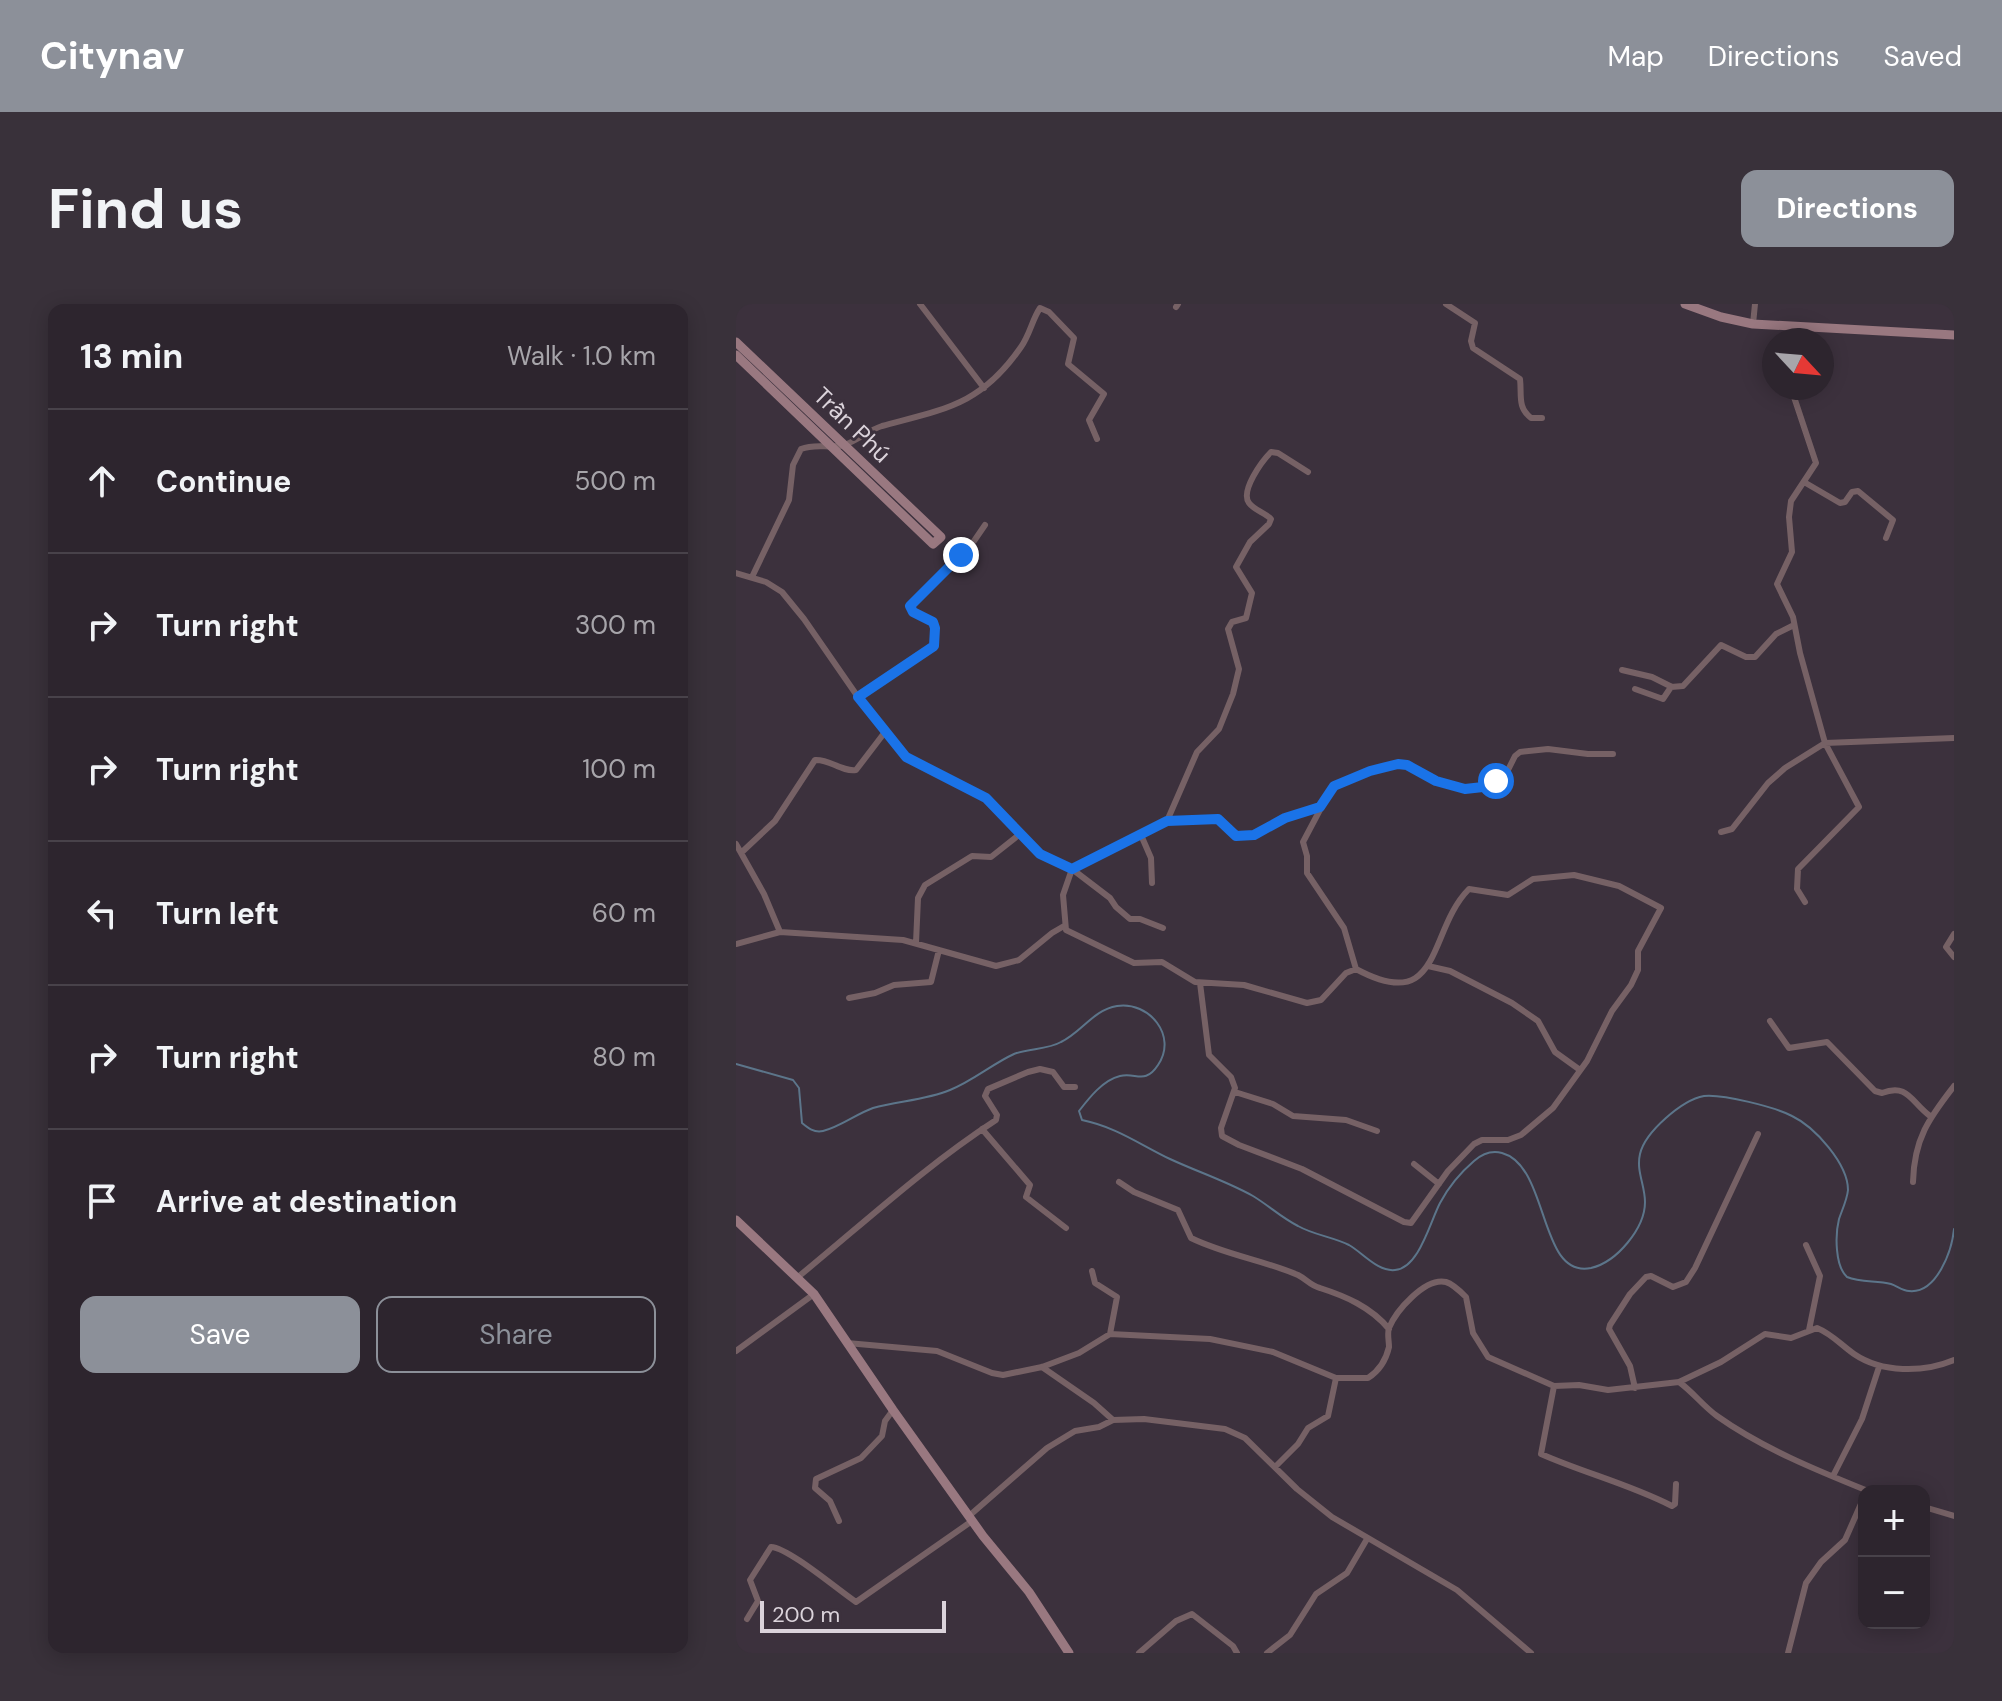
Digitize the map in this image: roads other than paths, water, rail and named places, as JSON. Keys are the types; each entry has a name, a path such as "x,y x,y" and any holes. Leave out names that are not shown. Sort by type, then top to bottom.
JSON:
{"street":[{"path":"920,304 984,388"},
{"path":"1446,304 1475,323 1471,341 1473,348 1520,379 1523,411 1531,418 1542,418"},
{"path":"1685,304 1753,324 1954,335"},
{"path":"1753,324 1755,304"},
{"path":"752,577 789,500 793,465 799,452 818,444 833,447 844,445 884,425 897,424 969,399 1002,372 1027,337 1038,309 1044,308 1074,338 1068,364 1104,394 1089,420 1097,439"},
{"name":"Trần Phú","path":"736,342 844,445 937,540 736,355"},
{"path":"1795,400 1816,460 1790,507 1792,552 1777,584 1794,625 1825,743 1859,807 1798,869 1797,889 1805,902"},
{"path":"1167,821 1197,752 1222,722 1239,669 1228,629 1232,622 1246,618 1252,593 1250,586 1235,570 1250,542 1271,519 1251,506 1247,491 1257,469 1271,452 1308,472"},
{"path":"1804,482 1840,503 1845,502 1852,492 1858,491 1893,520 1886,538"},
{"path":"858,697 934,646 933,622 913,612 910,606 974,541 985,525"},
{"path":"736,573 771,584 782,592 858,697 911,761 986,798 1040,854 1072,869 1110,898 1130,919 1140,919 1163,928"},
{"path":"1622,670 1652,677 1672,687 1683,686 1721,645 1746,657 1755,657 1776,634 1794,625"},
{"path":"1635,689 1663,699 1672,687"},
{"path":"742,852 775,821 815,760 824,760 848,771 856,770 885,732"},
{"path":"1721,832 1732,829 1768,783 1785,768 1825,743 1954,738"},
{"path":"1356,969 1346,933 1306,869 1307,856 1303,842 1334,786 1370,771 1398,764 1407,765 1436,781 1465,789 1491,784 1508,770 1520,752 1548,749 1613,754"},
{"path":"1200,983 1209,1055 1231,1077 1235,1092 1220,1130 1226,1139 1302,1169 1404,1222 1411,1223 1454,1163 1474,1144 1488,1139 1508,1140 1527,1132 1553,1108 1580,1070 1636,975 1638,951 1660,911 1660,906 1619,886 1574,875 1533,879 1508,895 1469,889 1451,917 1428,966 1414,980 1398,983 1380,980 1356,969 1346,973 1325,997 1312,1003 1244,985 1200,983 1162,962 1134,963 1071,935 1064,926 1063,895 1072,869 1167,821 1218,819 1236,836 1244,837 1254,835 1289,816 1320,807"},
{"path":"916,943 917,902 925,885 972,856 991,857 1020,834"},
{"path":"1141,835 1151,858 1152,883"},
{"path":"736,844 780,932"},
{"path":"736,944 780,932 850,936 916,943 993,966 1027,955 1064,926"},
{"path":"1954,934 1946,947 1954,957"},
{"path":"849,998 875,993 894,985 931,982 939,950"},
{"path":"1428,966 1450,971 1508,1000 1538,1021 1555,1052 1580,1070"},
{"path":"1770,1021 1789,1048 1827,1042 1875,1091 1882,1093 1893,1088 1900,1089 1930,1116"},
{"path":"798,1277 909,1182 998,1118 985,1096 988,1089 1040,1069 1053,1072 1064,1087 1075,1087"},
{"path":"1913,1182 1918,1147 1930,1116 1954,1086"},
{"path":"1235,1092 1273,1104 1293,1116 1346,1120 1377,1131"},
{"path":"982,1129 1030,1185 1026,1197 1066,1228"},
{"path":"1635,1388 1630,1366 1609,1329 1610,1325 1630,1294 1646,1277 1651,1276 1673,1287 1688,1279 1717,1225 1758,1134"},
{"path":"1414,1164 1439,1184"},
{"path":"1119,1182 1134,1192 1178,1210 1191,1238 1301,1276 1314,1286 1343,1296 1372,1312 1389,1329"},
{"path":"736,1220 814,1294 970,1519 1029,1592 1069,1653"},
{"path":"1806,1245 1820,1276 1809,1330"},
{"path":"1092,1271 1095,1283 1117,1297 1110,1334"},
{"path":"847,1343 937,1351 997,1375 1042,1367 1079,1353 1110,1334 1221,1340 1273,1352 1336,1378 1368,1378 1378,1371 1389,1348 1389,1329 1418,1290 1446,1282 1466,1297 1473,1333 1488,1357 1554,1386 1579,1385 1604,1390 1679,1382 1721,1362 1765,1334 1791,1338 1809,1330 1822,1330 1856,1355 1879,1367 1927,1367 1954,1360"},
{"path":"736,1351 814,1294"},
{"path":"1042,1367 1113,1420"},
{"path":"1833,1476 1862,1419 1879,1367"},
{"path":"1276,1466 1298,1444 1308,1428 1328,1416 1336,1378"},
{"path":"1679,1382 1713,1413 1739,1431 1858,1487"},
{"path":"1554,1386 1541,1454 1579,1471 1623,1483 1672,1506 1675,1504 1676,1484"},
{"path":"839,1521 830,1501 815,1488 816,1479 861,1458 882,1436 885,1421 893,1410"},
{"path":"747,1619 758,1601 750,1580 771,1547 785,1553 856,1602 970,1519 1056,1441 1075,1431 1099,1427 1113,1420 1144,1419 1233,1432 1245,1438 1317,1505 1367,1539 1457,1590 1531,1653"},
{"path":"1930,1509 1954,1516"},
{"path":"1788,1653 1806,1583 1821,1562 1845,1540 1858,1511"},
{"path":"1267,1653 1290,1635 1316,1594 1347,1573 1367,1539"},
{"path":"1139,1653 1176,1621 1192,1614 1233,1646 1237,1653"}],"waterway":[{"path":"736,1064 793,1080 799,1088 802,1123 814,1131 823,1131 873,1108 950,1090 1014,1054 1061,1042 1109,1008 1129,1006 1140,1009 1157,1023 1162,1032 1165,1043 1158,1065 1149,1075 1120,1076 1102,1085 1079,1111 1082,1120 1117,1131 1170,1159 1243,1191 1298,1226 1349,1245 1389,1270 1403,1267 1411,1261 1451,1185 1477,1159 1494,1152 1517,1162 1529,1178 1561,1256 1574,1267 1601,1265 1628,1242 1644,1212 1639,1166 1643,1145 1666,1118 1685,1104 1704,1096 1736,1099 1784,1112 1801,1121 1829,1147 1847,1180 1846,1201 1837,1233 1838,1258 1847,1277 1891,1284 1907,1291 1928,1286 1946,1259 1954,1229"}]}
